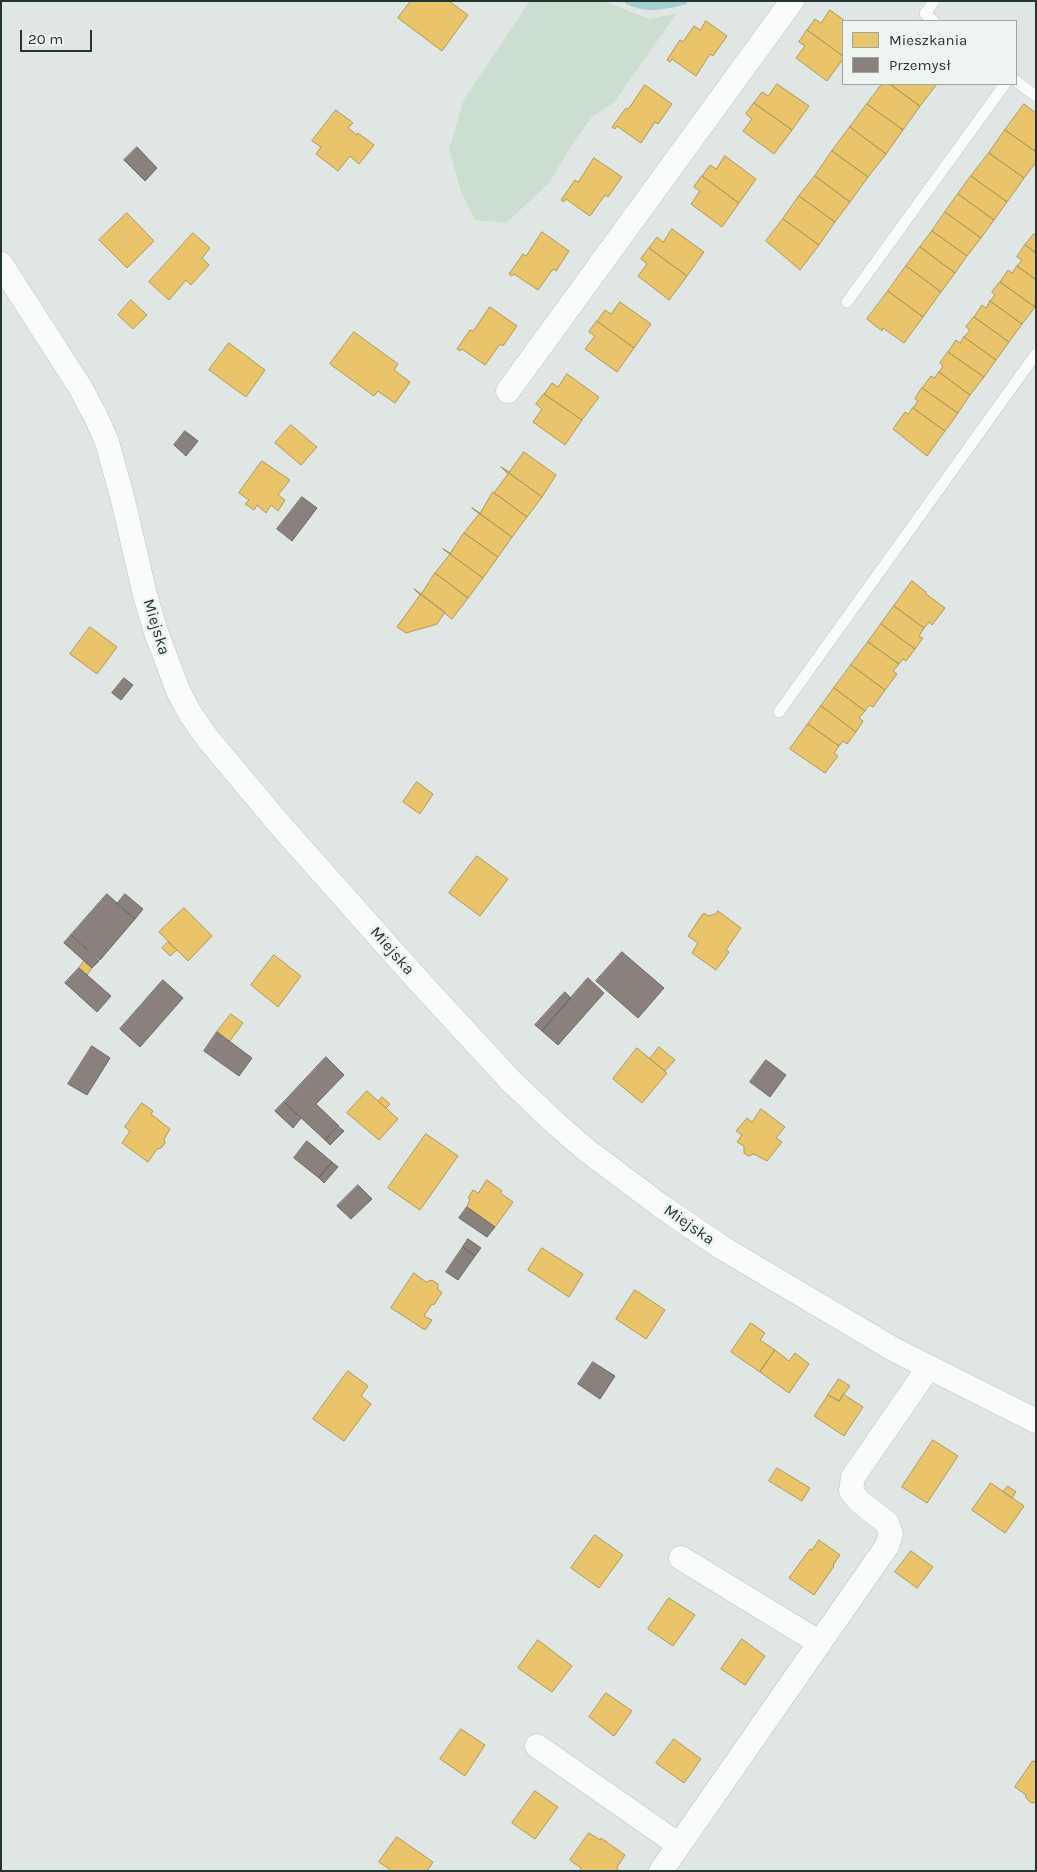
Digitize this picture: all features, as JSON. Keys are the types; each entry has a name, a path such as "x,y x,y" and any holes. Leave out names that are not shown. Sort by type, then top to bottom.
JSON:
{"street":[{"path":"508,391 792,1"},
{"name":"Miejska","path":"1,264 80,387 103,434 123,500 153,623 179,693 191,715 208,739 255,796 438,1003 553,1122 661,1206 721,1247 893,1349 1036,1421"},
{"path":"661,1871 887,1546 891,1534 887,1523 859,1501 851,1491 852,1477 929,1367"},
{"path":"681,1558 820,1642"},
{"path":"537,1746 679,1845"}],"lane":[{"path":"933,20 925,14 934,1"},
{"path":"1017,82 1036,96"},
{"path":"847,302 1004,85"},
{"path":"779,712 1036,354"}],"green space":[{"path":"530,1 603,1 649,19 677,13 614,102 592,117 573,143 549,183 506,223 475,220 461,191 449,149 464,99"}],"building: Mieszkania":[{"path":"411,1 449,1 468,15 442,51 398,18"},
{"path":"830,10 844,20 842,20 842,55 807,30 815,19 821,23"},
{"path":"706,21 727,36 713,56 710,54 696,76 672,59 670,62 667,60 680,40 683,42 694,26 700,30"},
{"path":"807,30 842,55 842,60 827,81 796,58 805,46 799,42"},
{"path":"777,84 809,106 792,130 754,103 762,92 768,96"},
{"path":"645,85 672,104 658,124 655,122 641,143 617,126 615,129 612,127"},
{"path":"881,85 891,85 920,106 903,130 867,104"},
{"path":"891,85 936,85 920,106"},
{"path":"754,103 792,130 774,154 743,131 752,119 746,114"},
{"path":"867,104 903,130 886,154 850,127"},
{"path":"1024,104 1036,113 1036,152 1005,130"},
{"path":"336,110 353,123 348,128 374,145 359,164 350,156 338,171 316,154 321,147 312,141"},
{"path":"850,127 886,154 868,177 832,151"},
{"path":"1005,130 1036,152 1036,162 1024,178 989,153"},
{"path":"832,151 868,177 850,202 815,176"},
{"path":"989,153 1024,178 1007,202 971,176"},
{"path":"725,156 756,179 739,203 702,176 710,165 716,169"},
{"path":"594,158 622,177 608,197 605,195 590,216 566,199 564,202 561,200 575,180 578,182"},
{"path":"702,176 739,203 722,227 691,204 700,191 694,187"},
{"path":"815,176 850,202 835,222 799,196"},
{"path":"971,176 1007,202 994,220 958,194"},
{"path":"958,194 994,220 981,238 945,212"},
{"path":"799,196 835,222 819,245 783,219"},
{"path":"945,212 981,238 967,256 932,231"},
{"path":"127,213 154,241 127,268 99,240"},
{"path":"783,219 819,245 800,270 766,241"},
{"path":"672,229 704,252 687,276 649,248 657,237 663,242"},
{"path":"932,231 967,256 955,273 920,247"},
{"path":"542,232 569,251 556,271 553,269 538,290 514,274 512,276 509,274 523,254 526,256"},
{"path":"193,233 210,248 202,258 209,265 191,285 186,280 169,300 149,282"},
{"path":"1034,234 1036,236 1036,253 1025,245"},
{"path":"1025,245 1036,253 1036,280 1017,266 1022,260 1017,257"},
{"path":"920,247 955,273 941,292 906,266"},
{"path":"649,248 687,276 669,300 638,276 647,264 641,259"},
{"path":"906,266 941,292 923,317 888,291"},
{"path":"1017,266 1036,280 1035,307 1000,282 1008,270 1012,273"},
{"path":"1000,282 1035,307 1022,324 990,301 995,295 992,292"},
{"path":"888,291 923,317 904,343 883,328 882,331 867,319"},
{"path":"131,300 147,315 133,329 118,315"},
{"path":"990,301 1022,324 1009,342 974,317 982,305 986,308"},
{"path":"620,302 651,324 634,348 597,321 605,310 611,314"},
{"path":"490,307 517,326 503,346 500,344 485,365 462,349 460,351 457,349 470,330 473,331"},
{"path":"974,317 1009,342 996,360 964,337 970,330 966,327"},
{"path":"597,321 634,348 617,372 585,349 595,336 589,332"},
{"path":"354,332 398,364 394,370 410,382 395,403 378,391 374,396 330,364"},
{"path":"964,337 996,360 984,377 948,352 956,340 960,343"},
{"path":"229,343 265,370 246,397 209,370"},
{"path":"948,352 984,377 970,395 939,372 943,366 940,363"},
{"path":"939,372 970,395 958,413 922,388 931,376 934,378"},
{"path":"567,374 599,397 582,420 544,394 552,383 558,387"},
{"path":"922,388 958,413 945,431 913,408 918,401 915,399"},
{"path":"544,394 582,420 565,445 533,422 542,409 536,404"},
{"path":"913,408 945,431 927,456 893,429 905,412 908,414"},
{"path":"291,425 317,447 301,465 275,443"},
{"path":"524,452 556,475 542,497 501,467 509,472"},
{"path":"262,461 290,480 278,495 285,500 278,511 271,505 266,513 257,505 254,510 245,504 249,500 239,493"},
{"path":"501,467 542,497 527,517 494,493 508,474"},
{"path":"493,492 527,517 512,537 472,508 480,513"},
{"path":"472,508 512,537 498,557 464,533 479,514"},
{"path":"464,533 498,557 483,578 443,549 450,553"},
{"path":"450,554 483,578 468,598 435,573"},
{"path":"435,573 468,598 452,619 414,589 421,594"},
{"path":"912,581 945,608 932,625 929,622 924,628 894,606"},
{"path":"414,589 445,612 437,624 406,633 397,627 420,595"},
{"path":"894,606 924,628 919,636 923,638 915,649 881,624"},
{"path":"881,624 915,649 906,661 903,659 899,664 868,642"},
{"path":"90,627 117,647 97,674 70,654"},
{"path":"868,642 899,664 893,671 897,674 885,690 851,665"},
{"path":"851,665 885,690 873,707 869,705 865,711 834,688"},
{"path":"834,688 865,711 859,718 863,721 856,732 821,706"},
{"path":"821,706 856,732 847,744 843,741 839,746 808,724"},
{"path":"808,724 839,746 834,753 838,756 825,773 790,749"},
{"path":"417,782 433,794 420,814 403,802"},
{"path":"477,856 508,879 480,916 449,893"},
{"path":"184,908 212,936 188,961 159,932"},
{"path":"718,911 741,928 726,950 729,952 716,970 692,953 698,943 688,936 704,913 708,916 716,914"},
{"path":"168,942 177,950 170,956 162,948"},
{"path":"274,955 301,976 278,1007 251,985"},
{"path":"84,961 92,968 87,975 79,968"},
{"path":"231,1014 243,1023 229,1042 217,1032"},
{"path":"659,1047 675,1060 665,1071 650,1059"},
{"path":"637,1048 667,1073 642,1103 613,1079"},
{"path":"367,1091 398,1119 379,1140 347,1113"},
{"path":"382,1097 390,1104 386,1108 378,1101"},
{"path":"142,1103 153,1111 151,1114 170,1129 164,1139 165,1143 161,1148 157,1149 148,1162 122,1143 130,1131 125,1127"},
{"path":"761,1109 785,1127 776,1138 782,1142 767,1161 754,1154 748,1156 744,1153 744,1146 737,1142 742,1135 736,1131 747,1118 752,1122"},
{"path":"426,1134 458,1156 420,1210 388,1188"},
{"path":"487,1180 502,1191 500,1193 513,1202 495,1227 467,1207 470,1199 468,1198 473,1190 478,1193"},
{"path":"542,1248 583,1274 569,1297 528,1270"},
{"path":"414,1273 426,1282 432,1280 438,1284 438,1290 442,1292 424,1316 432,1320 425,1330 391,1308"},
{"path":"635,1290 665,1310 646,1339 616,1319"},
{"path":"751,1323 765,1333 760,1340 775,1350 760,1372 731,1352"},
{"path":"775,1350 789,1361 795,1353 809,1364 789,1393 760,1372"},
{"path":"348,1371 368,1386 361,1396 371,1404 344,1441 313,1419"},
{"path":"839,1379 850,1386 839,1401 828,1395"},
{"path":"843,1394 863,1407 844,1436 814,1416 828,1395 839,1401"},
{"path":"933,1440 958,1456 927,1503 902,1487"},
{"path":"777,1468 810,1488 802,1501 769,1481"},
{"path":"991,1483 1024,1506 1005,1533 972,1510"},
{"path":"1008,1486 1016,1492 1012,1498 1003,1492"},
{"path":"595,1535 623,1555 599,1588 571,1568"},
{"path":"819,1540 840,1555 814,1595 789,1578"},
{"path":"911,1551 933,1567 917,1588 895,1572"},
{"path":"669,1598 695,1615 673,1646 648,1629"},
{"path":"742,1639 765,1656 745,1685 721,1669"},
{"path":"538,1640 572,1666 552,1692 518,1668"},
{"path":"606,1693 632,1711 614,1736 589,1717"},
{"path":"461,1729 485,1745 465,1776 440,1759"},
{"path":"674,1739 701,1759 684,1783 656,1763"},
{"path":"1033,1761 1036,1762 1036,1802 1031,1803 1026,1798 1026,1795 1015,1787"},
{"path":"535,1791 558,1807 535,1839 512,1823"},
{"path":"589,1833 600,1840 601,1838 625,1855 617,1867 618,1871 581,1871 581,1868 570,1860"},
{"path":"397,1837 433,1862 427,1871 392,1871 379,1862"}],"building: Przemysł":[{"path":"137,147 157,168 145,181 124,160"},
{"path":"185,431 198,441 186,456 174,445"},
{"path":"302,497 317,508 292,541 277,529"},
{"path":"124,678 133,685 121,700 112,693"},
{"path":"107,894 135,919 100,960 71,935"},
{"path":"125,894 143,909 135,919 117,904"},
{"path":"71,935 99,961 92,968 64,943"},
{"path":"622,952 664,988 638,1018 596,981"},
{"path":"79,968 111,996 97,1012 65,983"},
{"path":"588,978 604,993 558,1045 542,1031"},
{"path":"163,980 183,998 140,1047 120,1029"},
{"path":"565,992 571,998 542,1031 535,1025"},
{"path":"217,1032 252,1058 239,1076 204,1051"},
{"path":"92,1046 110,1058 87,1095 68,1084"},
{"path":"326,1057 344,1075 316,1104 339,1126 325,1140 284,1102"},
{"path":"766,1060 786,1075 770,1097 750,1082"},
{"path":"284,1102 301,1118 293,1128 275,1111"},
{"path":"339,1127 344,1131 330,1145 325,1140"},
{"path":"307,1141 332,1162 319,1178 294,1158"},
{"path":"332,1162 338,1167 324,1183 319,1178"},
{"path":"358,1185 372,1199 351,1219 337,1206"},
{"path":"467,1207 495,1227 487,1237 459,1218"},
{"path":"468,1239 481,1248 475,1256 463,1247"},
{"path":"463,1247 475,1256 458,1280 446,1272"},
{"path":"593,1362 615,1376 600,1399 578,1384"}],"waterway":[{"path":"629,1 636,4 656,6 683,1"}]}
